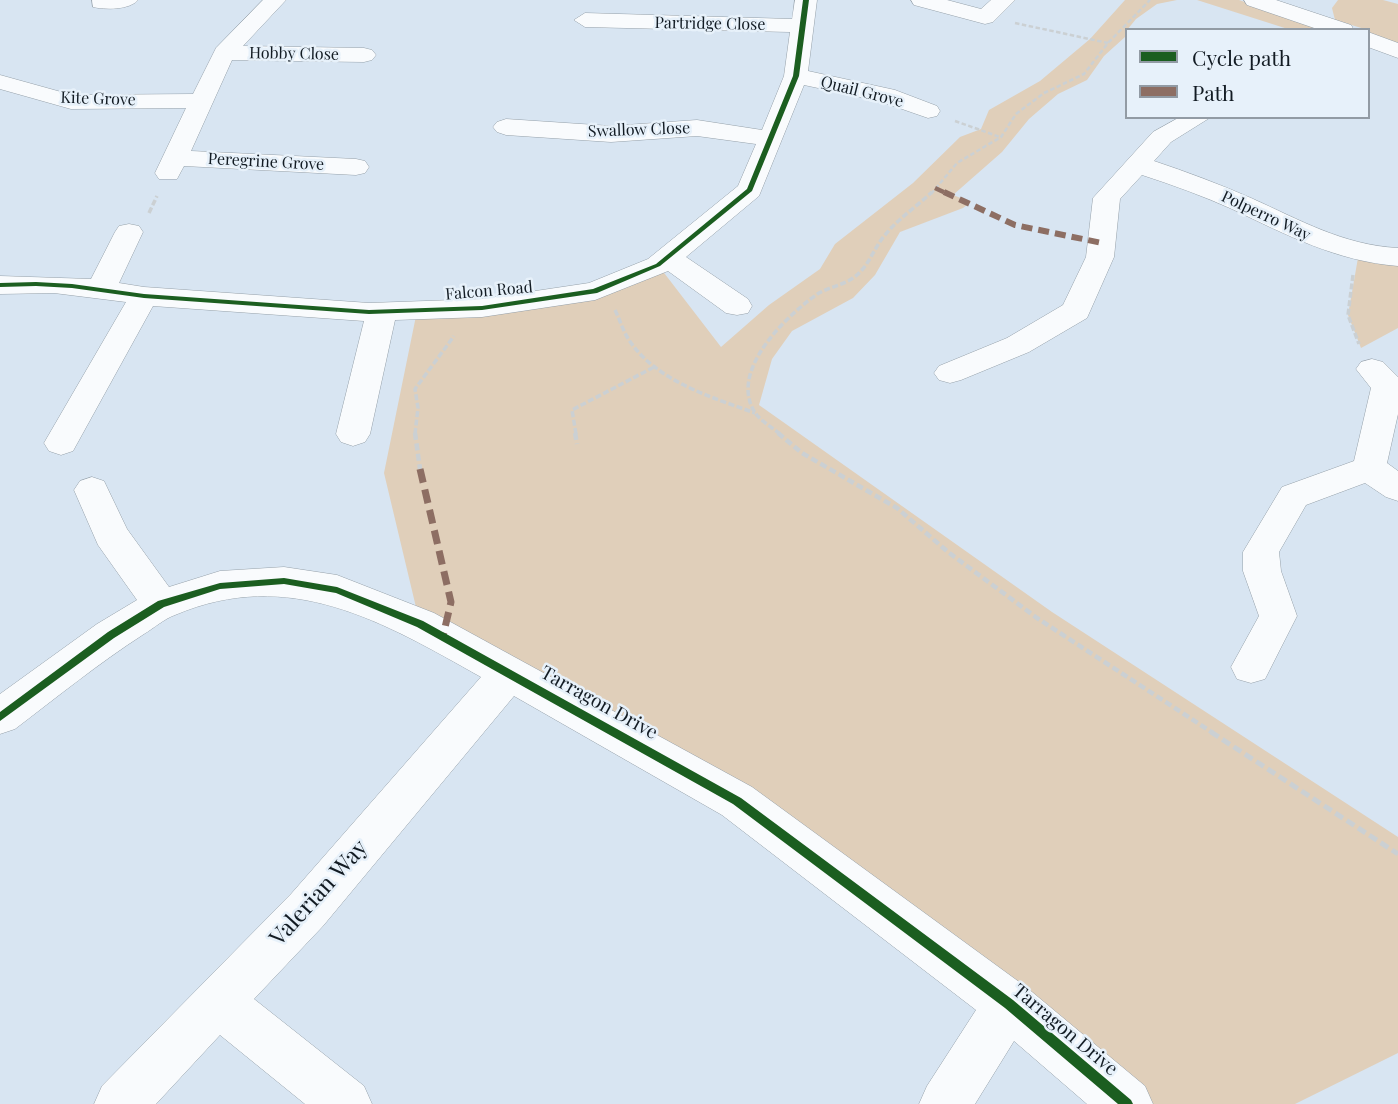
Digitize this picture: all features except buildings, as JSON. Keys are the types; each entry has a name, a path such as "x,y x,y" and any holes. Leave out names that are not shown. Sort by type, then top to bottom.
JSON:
{"street":[{"path":"101,2 127,0"},
{"path":"264,0 274,0"},
{"path":"199,101 223,52 274,0"},
{"path":"922,0 1014,23"},
{"path":"985,17 1004,0"},
{"path":"1255,0 1338,28"},
{"path":"1306,16 1325,0"},
{"name":"Partridge Close","path":"585,20 623,11 803,13"},
{"name":"Falcon Road","path":"0,285 23,283 101,289 144,296 382,311 482,308 595,291 658,265 750,190 796,76 803,13"},
{"path":"1370,40 1398,51"},
{"name":"Hobby Close","path":"223,52 364,55"},
{"name":"Quail Grove","path":"796,76 886,95 928,111"},
{"name":"Kite Grove","path":"0,82 71,102 199,101"},
{"name":"Peregrine Grove","path":"199,101 172,165 356,167"},
{"path":"950,373 1018,345 1076,311 1100,257 1107,198 1162,137 1195,119"},
{"name":"Swallow Close","path":"506,127 611,134 696,128 771,139"},
{"name":"Polperro Way","path":"1140,161 1223,195 1309,238 1379,257 1398,257"},
{"path":"101,289 129,232"},
{"path":"61,443 87,391 144,296"},
{"path":"353,434 382,311"},
{"path":"1368,468 1388,386 1372,369"},
{"path":"1368,468 1398,488"},
{"path":"1251,667 1278,616 1262,570 1261,552 1294,496 1368,468"},
{"path":"92,490 111,535 161,604"},
{"name":"Tarragon Drive","path":"0,718 111,635 161,604 220,586 284,581 337,590 420,624 737,801 1009,1004 1127,1104"},
{"name":"Valerian Way","path":"120,1104 307,910 509,673"},
{"path":"218,1002 346,1104"},
{"path":"945,1104 1009,1004"}],"lane":[{"path":"667,257 737,306"}],"path":[{"path":"755,413 748,388 750,369 778,327 820,293 853,278 867,265 883,237 904,214 931,194 957,163 1001,137 1016,114 1044,93 1084,74 1108,43 1150,0"},
{"path":"1014,23 1108,43"},
{"path":"928,111 1001,137"},
{"path":"1359,251 1348,315 1372,369"},
{"path":"612,303 630,341 656,366 709,396 755,413 802,453 897,508 947,552 1037,618 1398,854"},
{"path":"420,469 414,424 418,408 415,389 457,332"},
{"path":"577,444 572,410 656,366"}],"shaded area":[{"path":"1125,0 1177,0 1157,4 1136,19 1129,28 1125,28 1125,37 1104,56 1087,80 1058,94 1029,119 1002,152 953,195 971,202 963,208 900,232 875,275 853,298 792,331 772,359 759,405 1052,612 1398,837 1398,1053 1295,1104 1127,1104 654,754 420,624 384,473 417,311 534,302 658,265 721,347 769,305 820,269 835,244 913,183 960,137 981,129 989,110 1040,81 1090,39"},
{"path":"1197,0 1239,0 1321,28 1285,28"},
{"path":"1338,0 1383,0 1398,4 1398,45 1370,34 1370,28 1335,20 1332,8"},
{"path":"1359,252 1398,258 1398,328 1361,348 1348,315"}],"marked path":[{"path":"935,188 1015,225 1102,243"},
{"path":"420,469 451,602 443,636"}],"cycle path":[{"path":"0,285 72,286 144,296 369,312 482,308 595,291 658,265 750,190 796,76 806,0"},
{"path":"0,717 111,635 161,604 220,586 284,581 337,590 420,624 737,801 1009,1004 1127,1104"}]}
